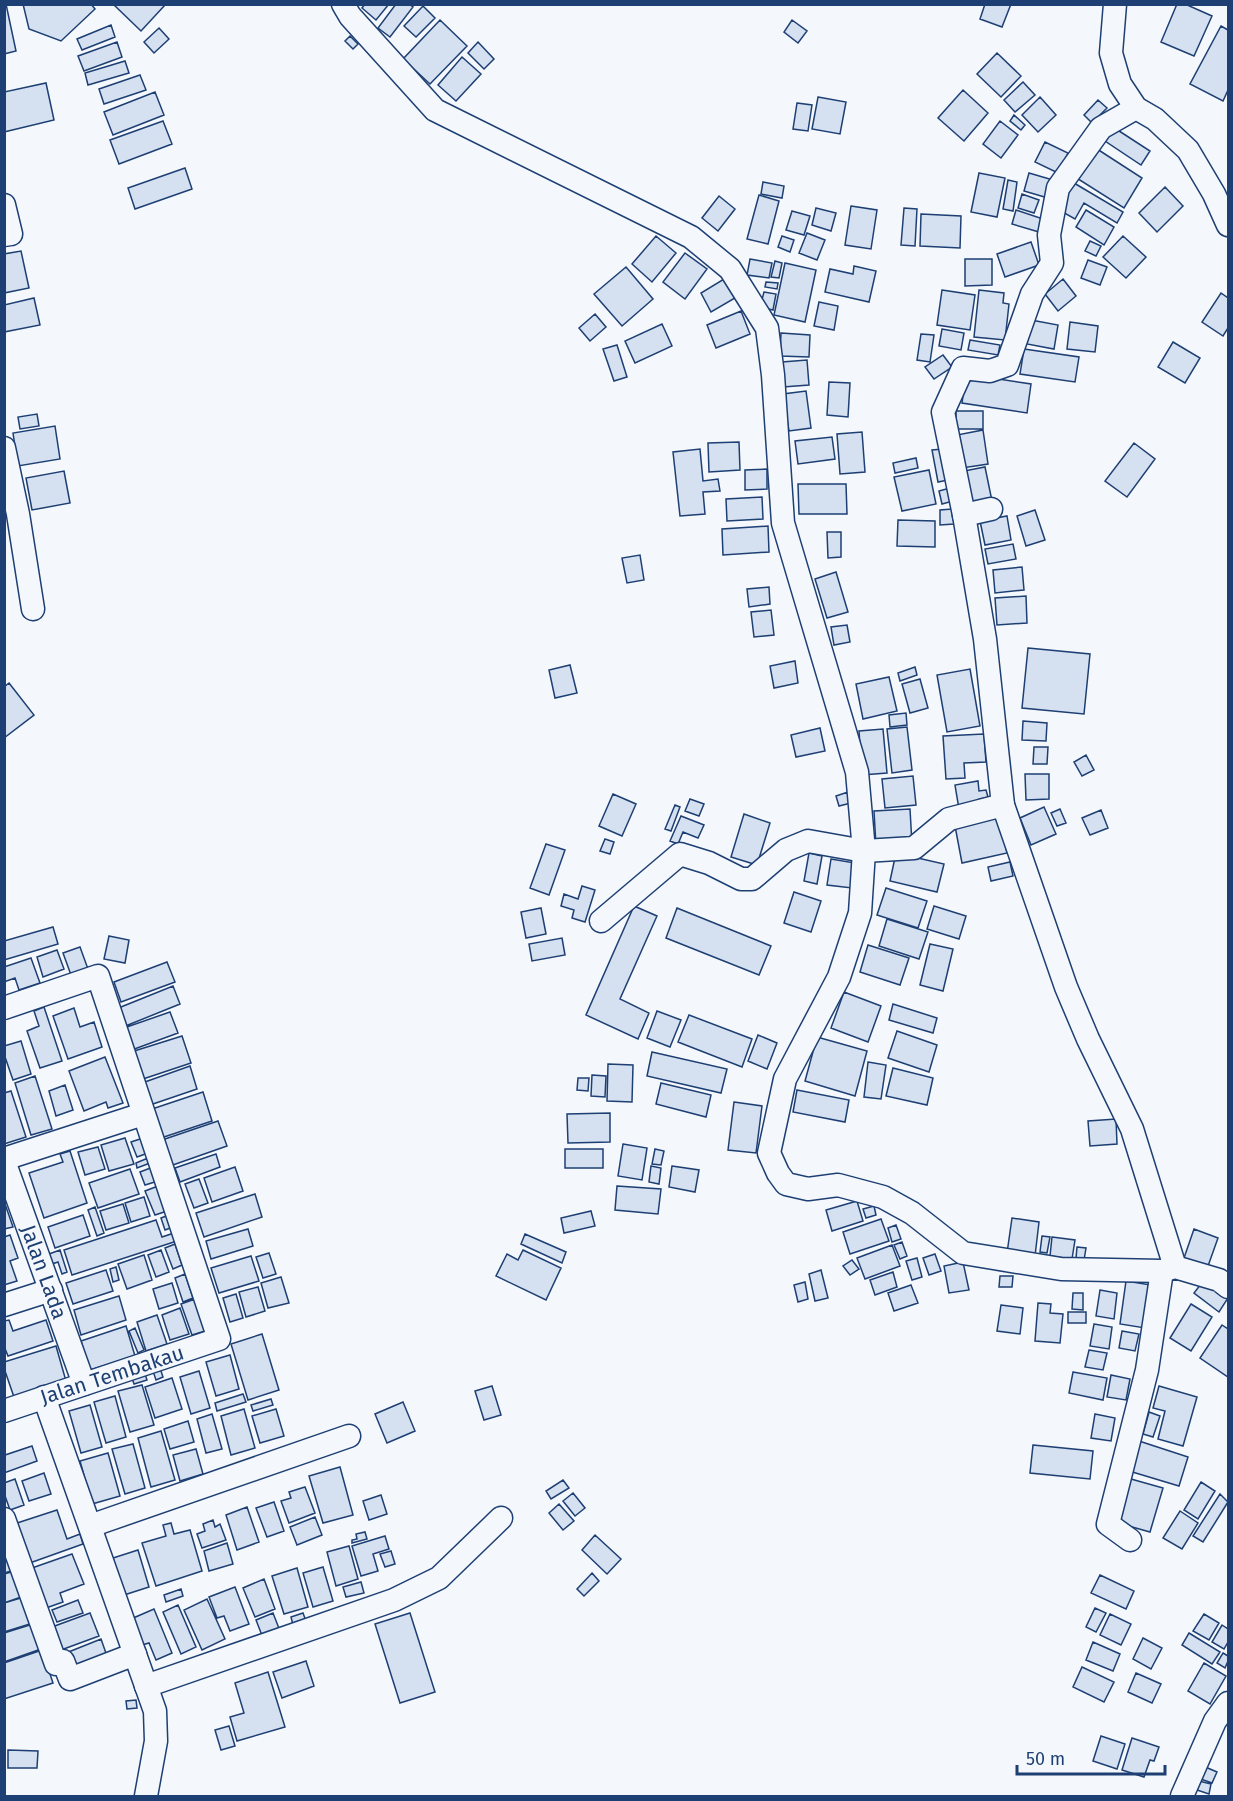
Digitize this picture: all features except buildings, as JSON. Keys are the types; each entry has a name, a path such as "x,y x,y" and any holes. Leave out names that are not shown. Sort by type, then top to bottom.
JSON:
{"street":[{"path":"343,4 350,16 435,110 691,237 730,269 767,328 773,375 783,523 857,772 864,851 860,913 839,977 785,1079 769,1153 778,1173 786,1184 808,1189 838,1185 883,1197 912,1213 963,1253 1061,1269 1169,1269 1219,1280 1228,1287"},
{"path":"1115,4 1112,53 1120,84 1136,108 1155,118 1188,150 1214,194 1228,225"},
{"path":"1130,1540 1108,1524 1147,1370 1169,1269 1132,1129 1088,1039 1066,987 1003,805 985,639 964,515 943,412 963,368 990,371 1007,365 1032,294 1052,263 1049,235 1059,188 1101,128 1136,108"},
{"path":"4,205 11,234 4,235"},
{"path":"4,448 18,514 33,609"},
{"path":"964,515 991,509"},
{"path":"601,921 680,855 709,863 741,879 752,879 786,850 808,841 864,851 914,848 949,819 1003,805"},
{"path":"4,1008 98,976 143,1114 4,1160"},
{"name":"Jalan Tembakau","path":"4,1411 219,1339 143,1114"},
{"name":"Jalan Lada","path":"4,1160 84,1384"},
{"path":"4,1305 51,1290"},
{"path":"44,1397 155,1712 156,1742 146,1797"},
{"path":"90,1526 349,1436"},
{"path":"146,1686 420,1589 439,1578 501,1518"},
{"path":"4,1519 56,1664 63,1661 70,1679 135,1654"},
{"path":"1182,1797 1215,1721 1228,1703"}]}
